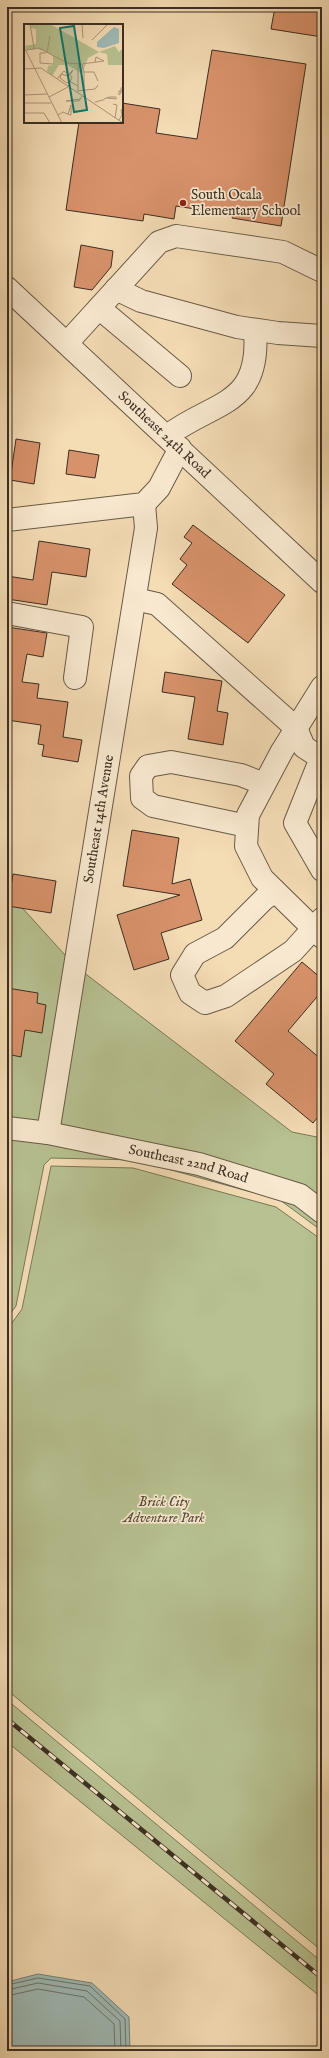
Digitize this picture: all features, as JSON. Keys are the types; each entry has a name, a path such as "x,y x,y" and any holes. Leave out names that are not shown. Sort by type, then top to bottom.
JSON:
{"street":[{"path":"67,343 159,242 176,236 283,252 322,271"},
{"name":"Southeast 24th Road","path":"7,288 174,442 322,582"},
{"path":"116,289 141,301 237,327 278,333 322,336"},
{"path":"99,308 180,376"},
{"path":"7,520 144,504 159,488 179,427 215,410 234,398 244,387 249,377 256,353 255,330"},
{"name":"Southeast 14th Avenue","path":"48,1133 146,528 144,504"},
{"path":"135,599 157,604 296,728 304,747 322,757 295,823 322,870"},
{"path":"7,614 82,627 75,678"},
{"path":"275,891 264,899 225,938 195,954 182,976 190,993 205,1003 226,996 293,951 319,928 275,891 262,878 246,846 248,815 296,728 322,687"},
{"path":"247,826 153,806 142,798 141,776 148,766 171,762 241,774 264,784"},
{"name":"Southeast 22nd Road","path":"7,1128 48,1133 199,1164 300,1195 322,1212"}],"green space":[{"path":"7,891 74,965 292,1132 322,1138 322,1231 280,1200 135,1160 51,1158 44,1165 16,1306 7,1318"},
{"name":"Brick City Adventure Park","path":"51,1166 133,1168 276,1207 322,1240 322,1951 7,1690 7,1330 22,1309"},
{"path":"7,1700 322,1962 322,1998 7,1742"}],"water":[{"path":"38,1974 92,1983 129,2017 130,2051 7,2051 7,1982"}],"building":[{"path":"275,7 322,7 322,37 271,29"},
{"path":"212,50 306,64 281,226 232,218 233,215 176,206 174,219 144,214 143,221 66,210 79,123 123,123 123,103 160,109 156,133 197,139"},
{"path":"81,245 113,251 111,267 92,290 74,287"},
{"path":"16,439 40,443 34,484 10,480"},
{"path":"69,450 99,455 95,478 66,474"},
{"path":"193,525 285,595 248,643 172,584 187,565 180,559 192,543 184,537"},
{"path":"39,541 90,549 86,577 52,572 47,605 7,599 7,576 33,580"},
{"path":"7,627 47,633 43,657 27,654 22,682 39,684 37,698 68,702 63,737 82,740 78,762 42,756 44,745 38,744 41,725 7,720"},
{"path":"165,672 222,681 217,711 228,713 223,745 188,739 195,697 162,692"},
{"path":"132,830 179,838 172,884 190,879 202,920 161,933 169,959 134,970 117,915 180,895 123,886"},
{"path":"13,874 56,881 51,913 8,906"},
{"path":"302,962 322,979 322,991 288,1031 322,1060 322,1112 313,1123 266,1084 274,1074 235,1041"},
{"path":"7,988 38,993 37,1003 46,1005 42,1033 25,1030 21,1057 7,1054"}],"railway":[{"path":"7,1719 322,1978"}],"place":[{"name":"South Ocala Elementary School","path":"183,203"}]}
